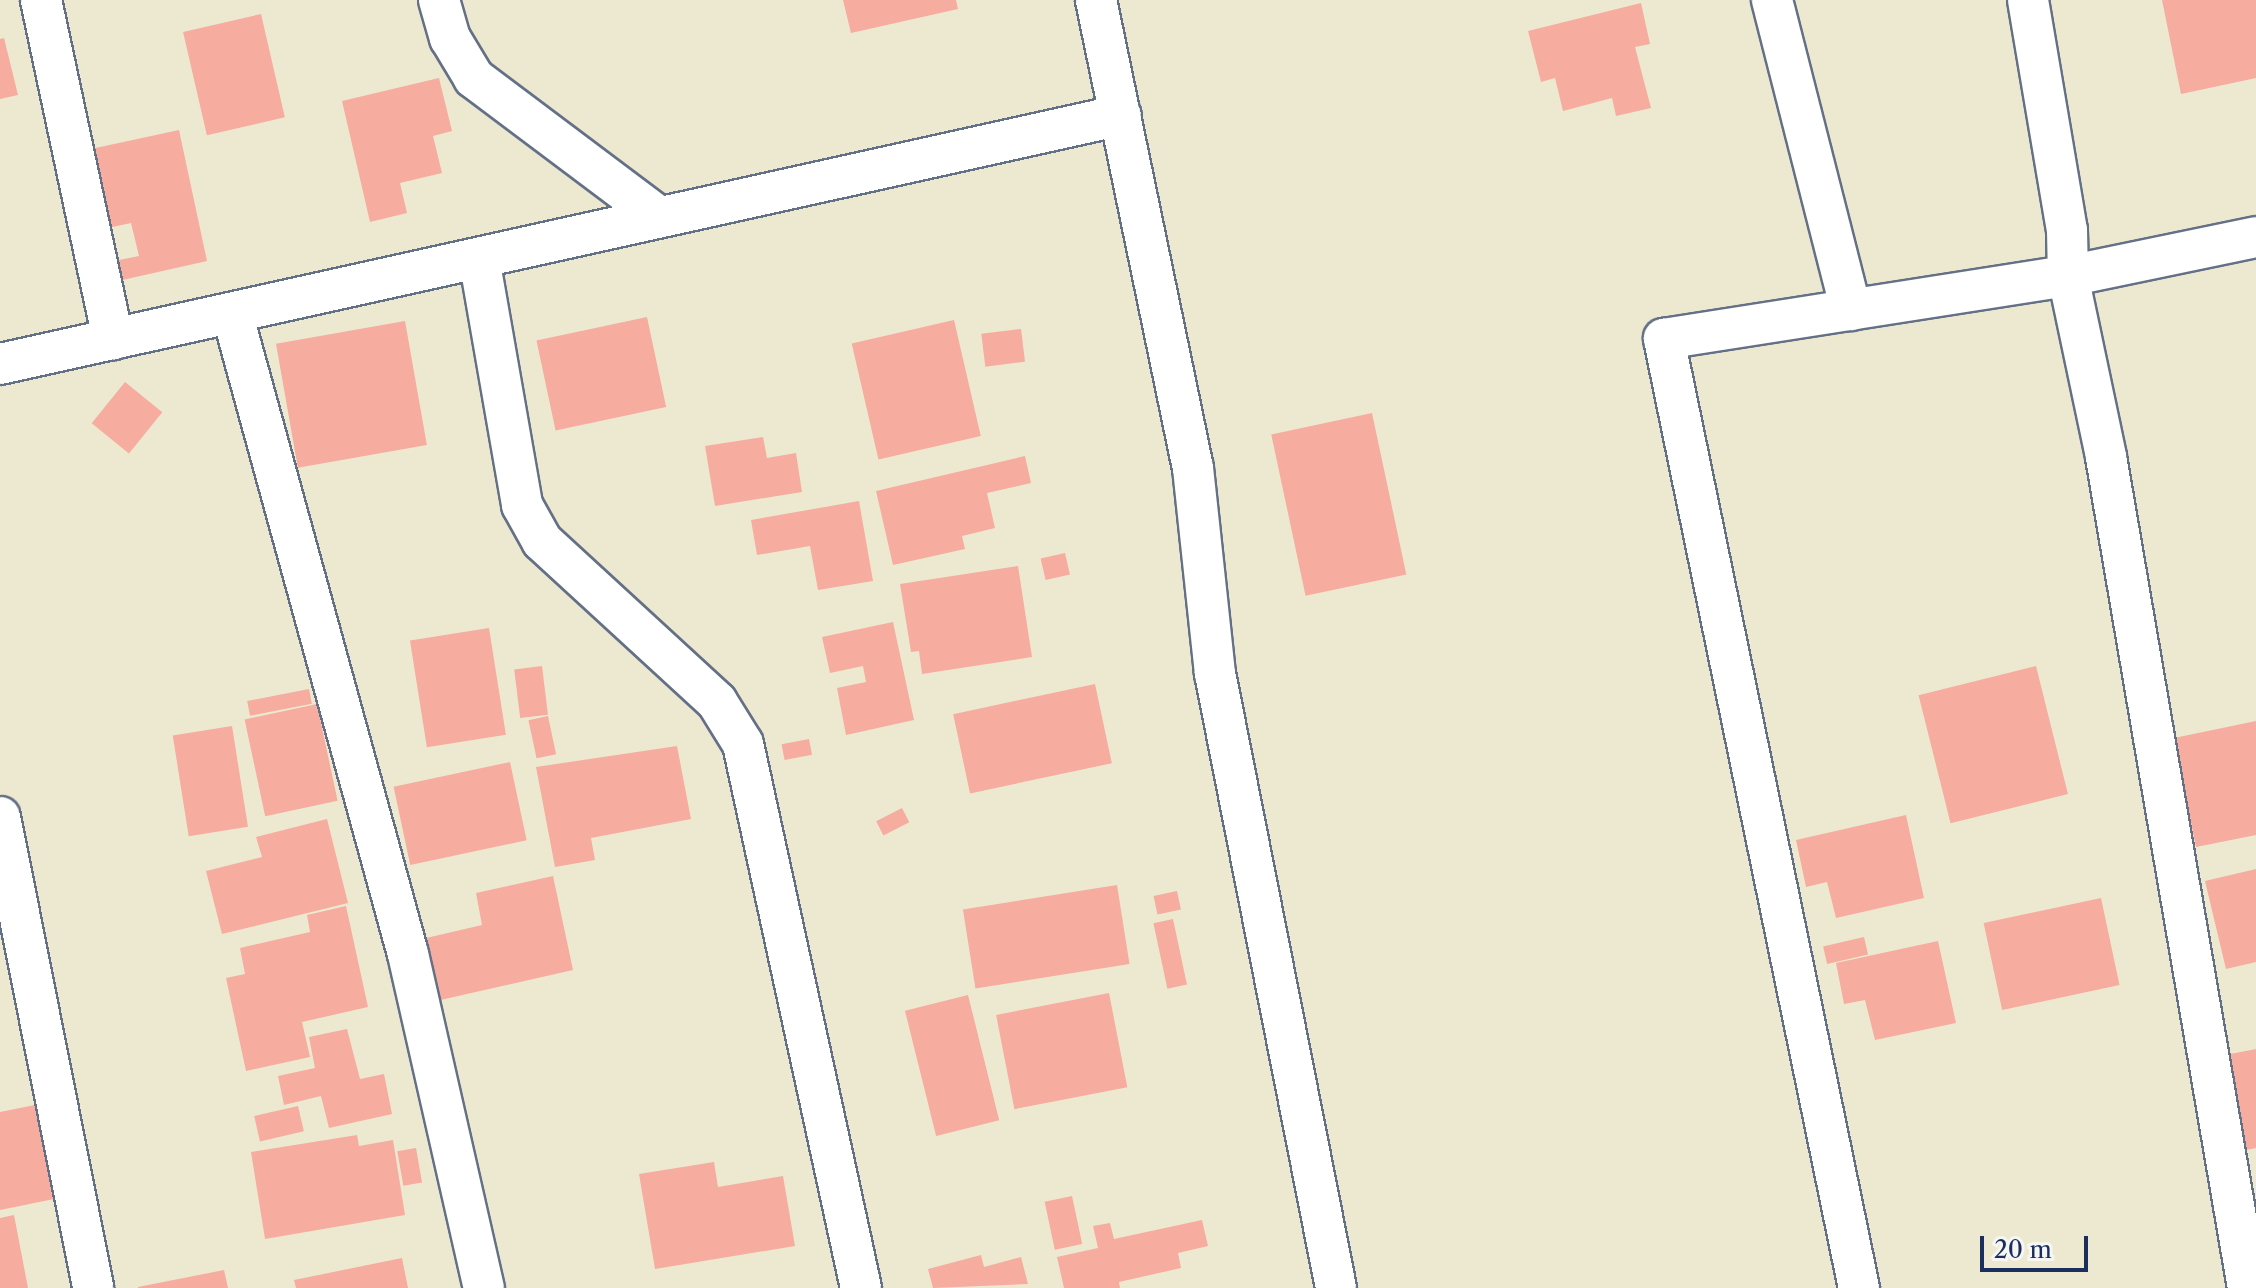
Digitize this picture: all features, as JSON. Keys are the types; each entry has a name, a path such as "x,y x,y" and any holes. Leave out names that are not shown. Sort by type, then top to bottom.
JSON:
{"street":[{"path":"41,0 113,339"},
{"path":"439,0 450,38 474,78 659,217"},
{"path":"1096,0 1193,468 1215,673 1336,1288"},
{"path":"1772,0 1851,310"},
{"path":"2028,0 2067,230 2068,276 2106,457 2248,1288"},
{"path":"0,364 1121,115"},
{"path":"1859,1288 1664,339 2068,276 2256,237"},
{"path":"479,258 522,505 542,541 717,702 743,744 861,1288"},
{"path":"232,313 408,954 484,1288"},
{"path":"0,817 93,1288"}],"building":[{"path":"843,0 956,0 958,9 851,33"},
{"path":"2162,0 2256,0 2256,78 2181,94"},
{"path":"1641,3 1650,44 1635,47 1651,108 1616,116 1612,98 1563,111 1555,78 1541,82 1528,31"},
{"path":"261,14 285,117 207,135 183,32"},
{"path":"4,38 18,95 0,99 0,39"},
{"path":"439,78 452,131 433,136 442,173 400,183 407,213 370,222 342,101"},
{"path":"179,130 207,261 118,281 114,261 139,256 131,223 108,228 91,149"},
{"path":"647,317 666,407 556,430 536,340"},
{"path":"954,320 981,436 878,460 852,344"},
{"path":"405,321 427,445 298,468 276,344"},
{"path":"1021,329 1025,362 985,367 981,334"},
{"path":"125,382 162,412 129,453 92,423"},
{"path":"1372,413 1406,574 1306,596 1271,434"},
{"path":"763,437 767,458 796,453 802,492 715,506 705,446"},
{"path":"1025,456 1031,483 987,493 995,528 962,536 965,549 893,565 876,491"},
{"path":"859,501 873,581 818,590 810,546 757,555 751,520"},
{"path":"1065,553 1070,574 1046,580 1041,559"},
{"path":"1018,566 1032,657 922,674 919,651 911,652 900,584"},
{"path":"893,622 914,720 846,735 837,688 866,682 863,666 830,673 822,637"},
{"path":"489,628 506,735 427,747 410,641"},
{"path":"542,666 548,715 520,718 514,669"},
{"path":"2036,666 2068,794 1951,823 1919,695"},
{"path":"1095,684 1112,763 970,793 953,714"},
{"path":"309,689 312,704 250,716 247,701"},
{"path":"317,704 338,801 265,816 245,719"},
{"path":"548,716 556,754 537,758 528,720"},
{"path":"2256,721 2256,835 2196,847 2174,738"},
{"path":"232,726 248,827 189,836 173,735"},
{"path":"809,739 812,755 785,760 782,744"},
{"path":"677,746 691,819 591,838 595,860 555,867 536,767"},
{"path":"510,762 527,840 410,865 394,787"},
{"path":"902,808 909,822 883,835 876,821"},
{"path":"1906,815 1924,898 1836,918 1827,882 1806,887 1796,840"},
{"path":"327,819 348,903 222,934 206,871 262,857 256,837"},
{"path":"2256,869 2256,962 2226,969 2205,881"},
{"path":"553,876 573,970 436,1001 422,939 482,925 476,893"},
{"path":"1117,885 1130,964 975,988 963,909"},
{"path":"1177,891 1181,910 1157,915 1154,896"},
{"path":"2101,898 2120,985 2002,1010 1984,923"},
{"path":"346,906 368,1007 302,1022 310,1057 246,1071 226,978 245,974 240,948 310,932 307,915"},
{"path":"1173,919 1187,985 1167,989 1153,923"},
{"path":"1864,937 1868,955 1827,964 1823,946"},
{"path":"1938,941 1956,1023 1875,1040 1865,1000 1844,1004 1836,963"},
{"path":"1109,993 1127,1087 1014,1109 996,1015"},
{"path":"968,995 999,1120 936,1136 905,1011"},
{"path":"347,1029 360,1079 384,1074 392,1114 329,1128 321,1096 284,1105 278,1076 315,1068 309,1037"},
{"path":"2256,1049 2256,1148 2241,1151 2220,1056"},
{"path":"35,1105 54,1199 0,1210 0,1112"},
{"path":"298,1106 304,1131 260,1141 254,1116"},
{"path":"357,1135 359,1146 393,1140 405,1215 265,1239 251,1152"},
{"path":"416,1148 422,1182 403,1186 397,1151"},
{"path":"714,1162 718,1187 783,1176 795,1246 655,1269 639,1174"},
{"path":"1072,1196 1082,1244 1055,1250 1045,1202"},
{"path":"14,1215 28,1288 0,1288 0,1218"},
{"path":"1202,1220 1208,1246 1178,1253 1181,1268 1119,1282 1120,1288 1064,1288 1057,1257 1098,1248 1093,1226 1110,1223 1114,1239"},
{"path":"981,1255 984,1267 1021,1257 1028,1284 933,1288 928,1269"},
{"path":"402,1258 408,1288 296,1288 294,1280"},
{"path":"224,1270 228,1288 138,1288 138,1287"}]}
